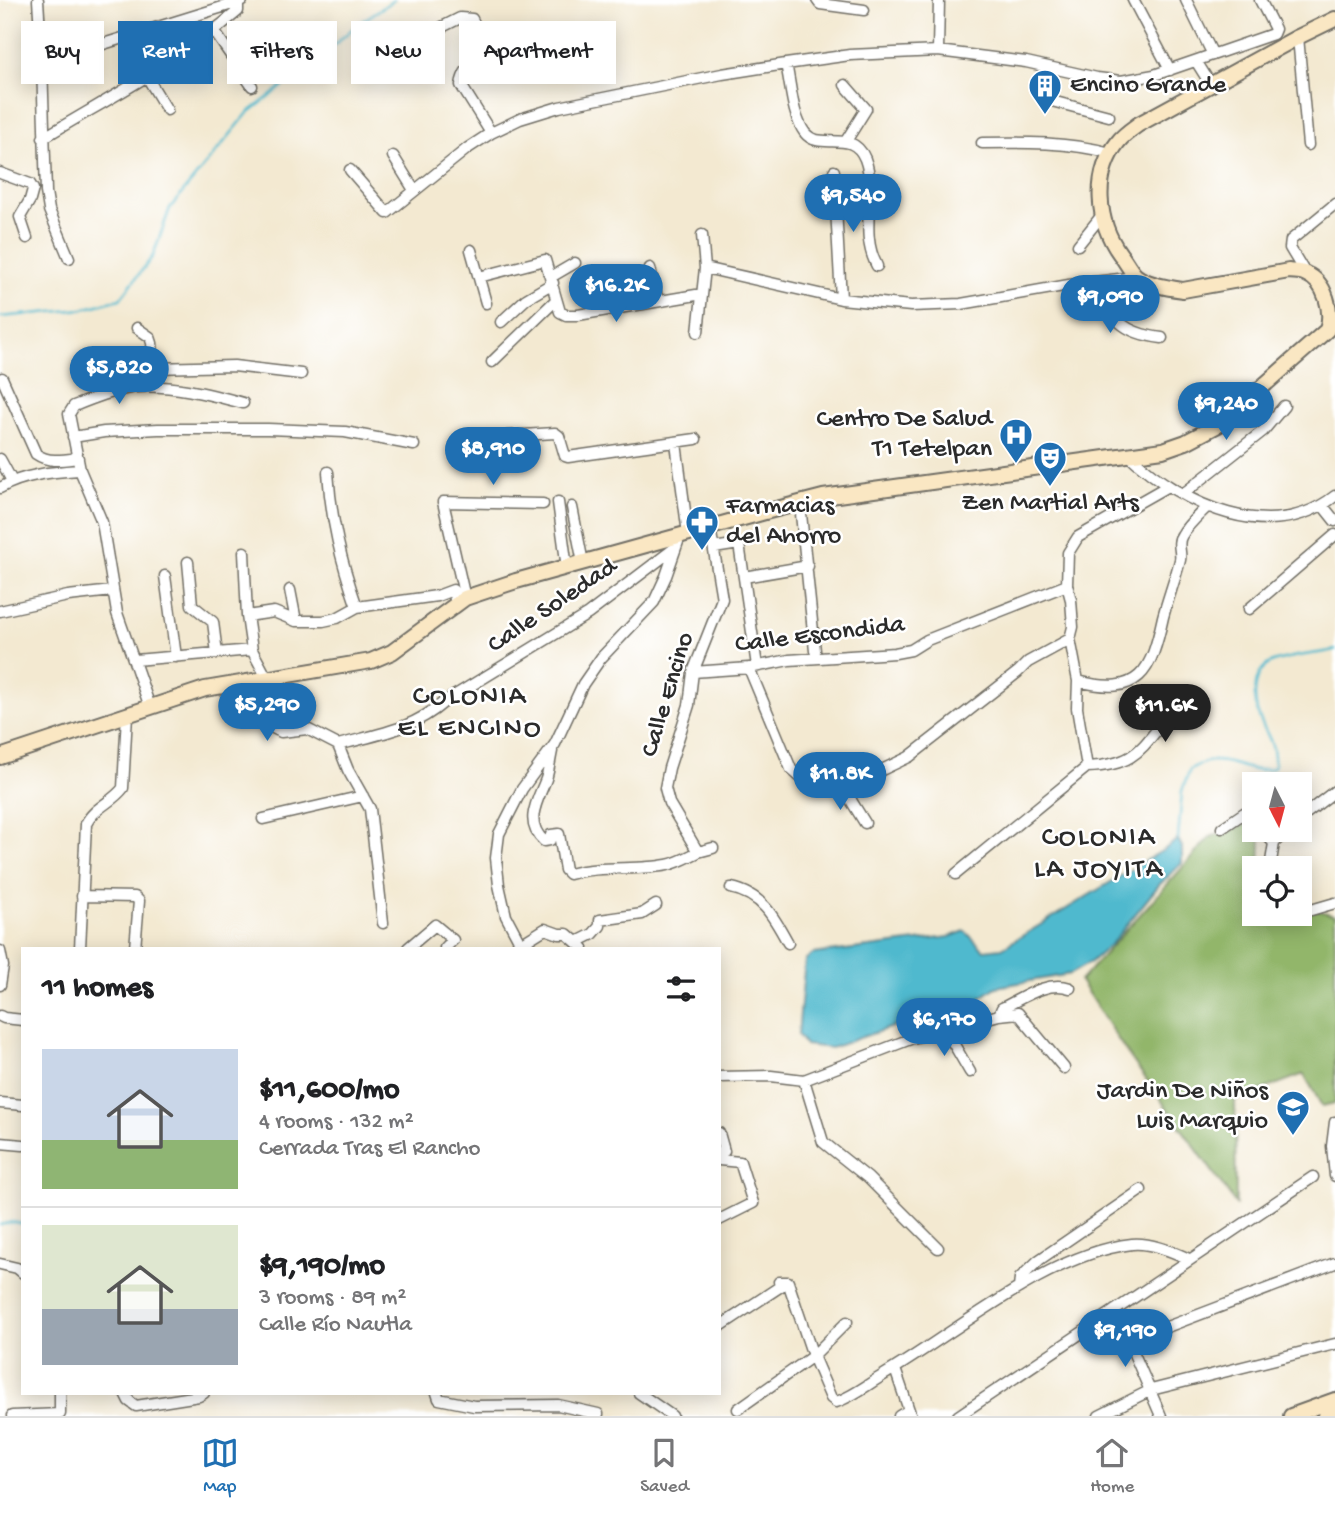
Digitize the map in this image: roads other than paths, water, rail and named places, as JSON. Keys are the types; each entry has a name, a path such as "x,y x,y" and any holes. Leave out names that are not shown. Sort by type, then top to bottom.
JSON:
{"main road":[{"path":"0,757 205,689 371,661 392,652 461,601 583,563 681,539 710,527 800,503 848,494 1163,450 1186,442 1220,424 1331,329 1331,310 1325,295 1313,278 1305,273 1289,271 1183,290 1167,288 1136,277 1111,242 1100,203 1101,181 1119,140 1139,124 1298,37 1331,24"},
{"path":"1291,1416 1335,1400"},
{"path":"1326,1416 1335,1413"}],"street":[{"path":"38,0 40,21"},
{"path":"817,0 820,5 864,10"},
{"path":"938,51 939,0"},
{"path":"1133,0 1170,70"},
{"path":"1186,0 1213,55"},
{"path":"350,170 387,213 468,148 520,119 559,107 722,74 850,55 938,51 1121,81 1170,70 1273,34 1275,29 1260,0"},
{"path":"104,44 240,1 238,11 214,31 252,86"},
{"path":"445,26 460,18 472,19 482,40 482,52 467,69 461,85 491,133"},
{"path":"1298,37 1308,145"},
{"path":"1196,61 1211,85"},
{"path":"786,64 798,121 803,131 809,138 846,141 859,149 865,159 868,178 867,236 877,266"},
{"path":"1046,67 1041,95 1044,99 1108,116"},
{"path":"43,84 44,171 49,210 69,258"},
{"path":"43,138 134,84"},
{"path":"152,84 167,110"},
{"path":"845,85 866,109 846,141"},
{"path":"982,143 1035,142 1073,145 1111,153"},
{"path":"393,156 414,190"},
{"path":"834,171 841,299"},
{"path":"0,173 30,184 33,189 20,217 27,238"},
{"path":"1305,273 1290,248 1291,240 1335,204"},
{"path":"1078,245 1102,215"},
{"path":"698,332 705,268 702,235"},
{"path":"471,250 486,303"},
{"path":"479,277 543,260 552,279 561,312 566,315 702,294"},
{"path":"501,322 526,299 575,263"},
{"path":"650,268 658,301"},
{"path":"705,268 841,299 911,306 961,304 1034,290 1136,277"},
{"path":"1095,282 1110,312 1122,325 1140,335 1162,338"},
{"path":"492,362 556,299"},
{"path":"136,328 149,337 156,387"},
{"path":"155,368 234,366 302,374"},
{"path":"2,378 36,454 43,459 52,460 78,458"},
{"path":"150,707 117,613 102,523 80,470 69,414 74,406 107,393 137,387 210,394 243,403"},
{"path":"1183,494 1263,431 1284,407"},
{"path":"73,437 158,429 268,429 345,432 414,445"},
{"path":"507,436 558,433 568,457 696,439"},
{"path":"656,905 642,914 600,920 600,926 580,945 567,934 545,929 522,946 506,916 496,858 499,834 522,789 553,747 583,684 601,658 654,602 681,539 676,443"},
{"path":"1130,456 1166,486 1216,511 1268,519 1292,516 1323,506 1335,496"},
{"path":"0,459 12,481"},
{"path":"0,488 30,476 80,470"},
{"path":"328,472 332,522 357,607"},
{"path":"1087,767 1077,708 1078,681 1070,639 1073,627 1072,600 1067,585 1068,553 1078,537 1166,486"},
{"path":"461,601 443,502 543,504"},
{"path":"558,502 567,568"},
{"path":"800,503 815,651"},
{"path":"1323,506 1335,521"},
{"path":"1078,681 1093,685 1126,685 1138,678 1151,661 1181,557 1179,544 1182,535 1207,507"},
{"path":"572,508 583,563"},
{"name":"Calle Encino","path":"698,852 669,803 665,788 668,768 689,705 693,672 722,599 710,527"},
{"path":"1249,608 1335,535"},
{"name":"Calle Soledad","path":"338,745 411,725 426,718 444,702 588,614 681,539"},
{"path":"714,548 739,544 753,667 792,769 800,777 825,789 846,787 909,757 1028,662 1070,639"},
{"path":"244,552 247,616 252,650 268,680 269,726 281,732 307,729 338,745 348,770 370,809 383,923"},
{"path":"188,562 192,605 213,622 217,653"},
{"path":"744,577 808,566"},
{"path":"165,576 176,657"},
{"name":"Calle Escondida","path":"693,672 753,667 789,660 911,650 927,640 1067,585"},
{"path":"290,590 296,621"},
{"path":"274,612 296,621 309,622 337,618 357,607 437,596 453,590 461,601"},
{"path":"0,611 68,596 112,591"},
{"path":"247,616 274,612 293,604"},
{"path":"305,610 309,622"},
{"path":"135,660 252,650"},
{"path":"956,874 1087,767 1122,763 1136,754 1170,714"},
{"path":"80,947 88,820 123,788 127,715"},
{"path":"553,747 547,778 534,803 533,821 544,841 550,840 551,835 559,835 565,870 569,874 671,864 713,848"},
{"path":"846,787 865,822"},
{"path":"1312,809 1335,791"},
{"path":"263,819 363,796"},
{"path":"1222,828 1242,814"},
{"path":"1271,856 1274,843"},
{"path":"732,888 742,890 761,901 775,917 788,943"},
{"path":"82,896 135,897 139,901 135,947"},
{"path":"1312,910 1335,903"},
{"path":"409,947 435,925 453,940 446,947"},
{"path":"0,951 3,966 0,985"},
{"path":"999,1015 1002,1008 1050,986 1070,988"},
{"path":"721,1077 771,1076 804,1080 913,1038 999,1015 1018,1013 1064,1068"},
{"path":"0,1016 21,1020"},
{"path":"945,1029 970,1072"},
{"path":"804,1080 823,1142 868,1178 938,1248"},
{"path":"0,1103 21,1105"},
{"path":"1335,1122 1332,1138 1335,1176"},
{"path":"0,1143 21,1145"},
{"path":"721,1155 740,1162 754,1203 721,1219"},
{"path":"958,1416 1313,1177"},
{"path":"1019,1288 1020,1278 1039,1260 1141,1190"},
{"path":"721,1326 783,1282 831,1398 836,1402 895,1369 1019,1288 1074,1262 1133,1244 1177,1253 1189,1259"},
{"path":"0,1264 21,1271"},
{"path":"1130,1340 1335,1264"},
{"path":"1115,1310 1161,1416"},
{"path":"738,1409 813,1356 847,1322"},
{"path":"1099,1416 1151,1390 1335,1344"},
{"path":"895,1369 910,1413 899,1416"},
{"path":"12,1416 60,1413 60,1395"},
{"path":"126,1395 128,1401 136,1405 201,1395"},
{"path":"438,1395 439,1399 474,1406 558,1405 598,1413"},
{"path":"642,1395 672,1416"},
{"path":"460,1402 463,1416"}],"water":[{"path":"1178,839 1182,847 1182,863 1159,885 1112,943 1091,962 1070,974 996,987 972,1004 831,1048 805,1045 798,1035 805,960 813,954 949,937 965,931 984,950 1002,948"}],"waterway":[{"path":"0,317 83,309 120,299 153,256 170,208 248,113 312,64 358,24 394,0"},
{"path":"1178,839 1182,791 1190,769 1212,761 1259,770 1274,767 1271,743 1256,705 1256,684 1265,666 1293,657 1335,650"},
{"path":"0,1225 13,1222 21,1224"}],"place":[{"name":"Encino Grande","path":"1045,116"},
{"name":"Centro De Salud T1 Tetelpan","path":"1016,465"},
{"name":"Zen Martial Arts","path":"1050,488"},
{"name":"Farmacias del Ahorro","path":"702,552"},
{"name":"Jardin De Niños Luis Marquio","path":"1293,1137"}],"district":[{"name":"COLONIA EL ENCINO","path":"470,713"},
{"name":"COLONIA LA JOYITA","path":"1099,854"}]}
